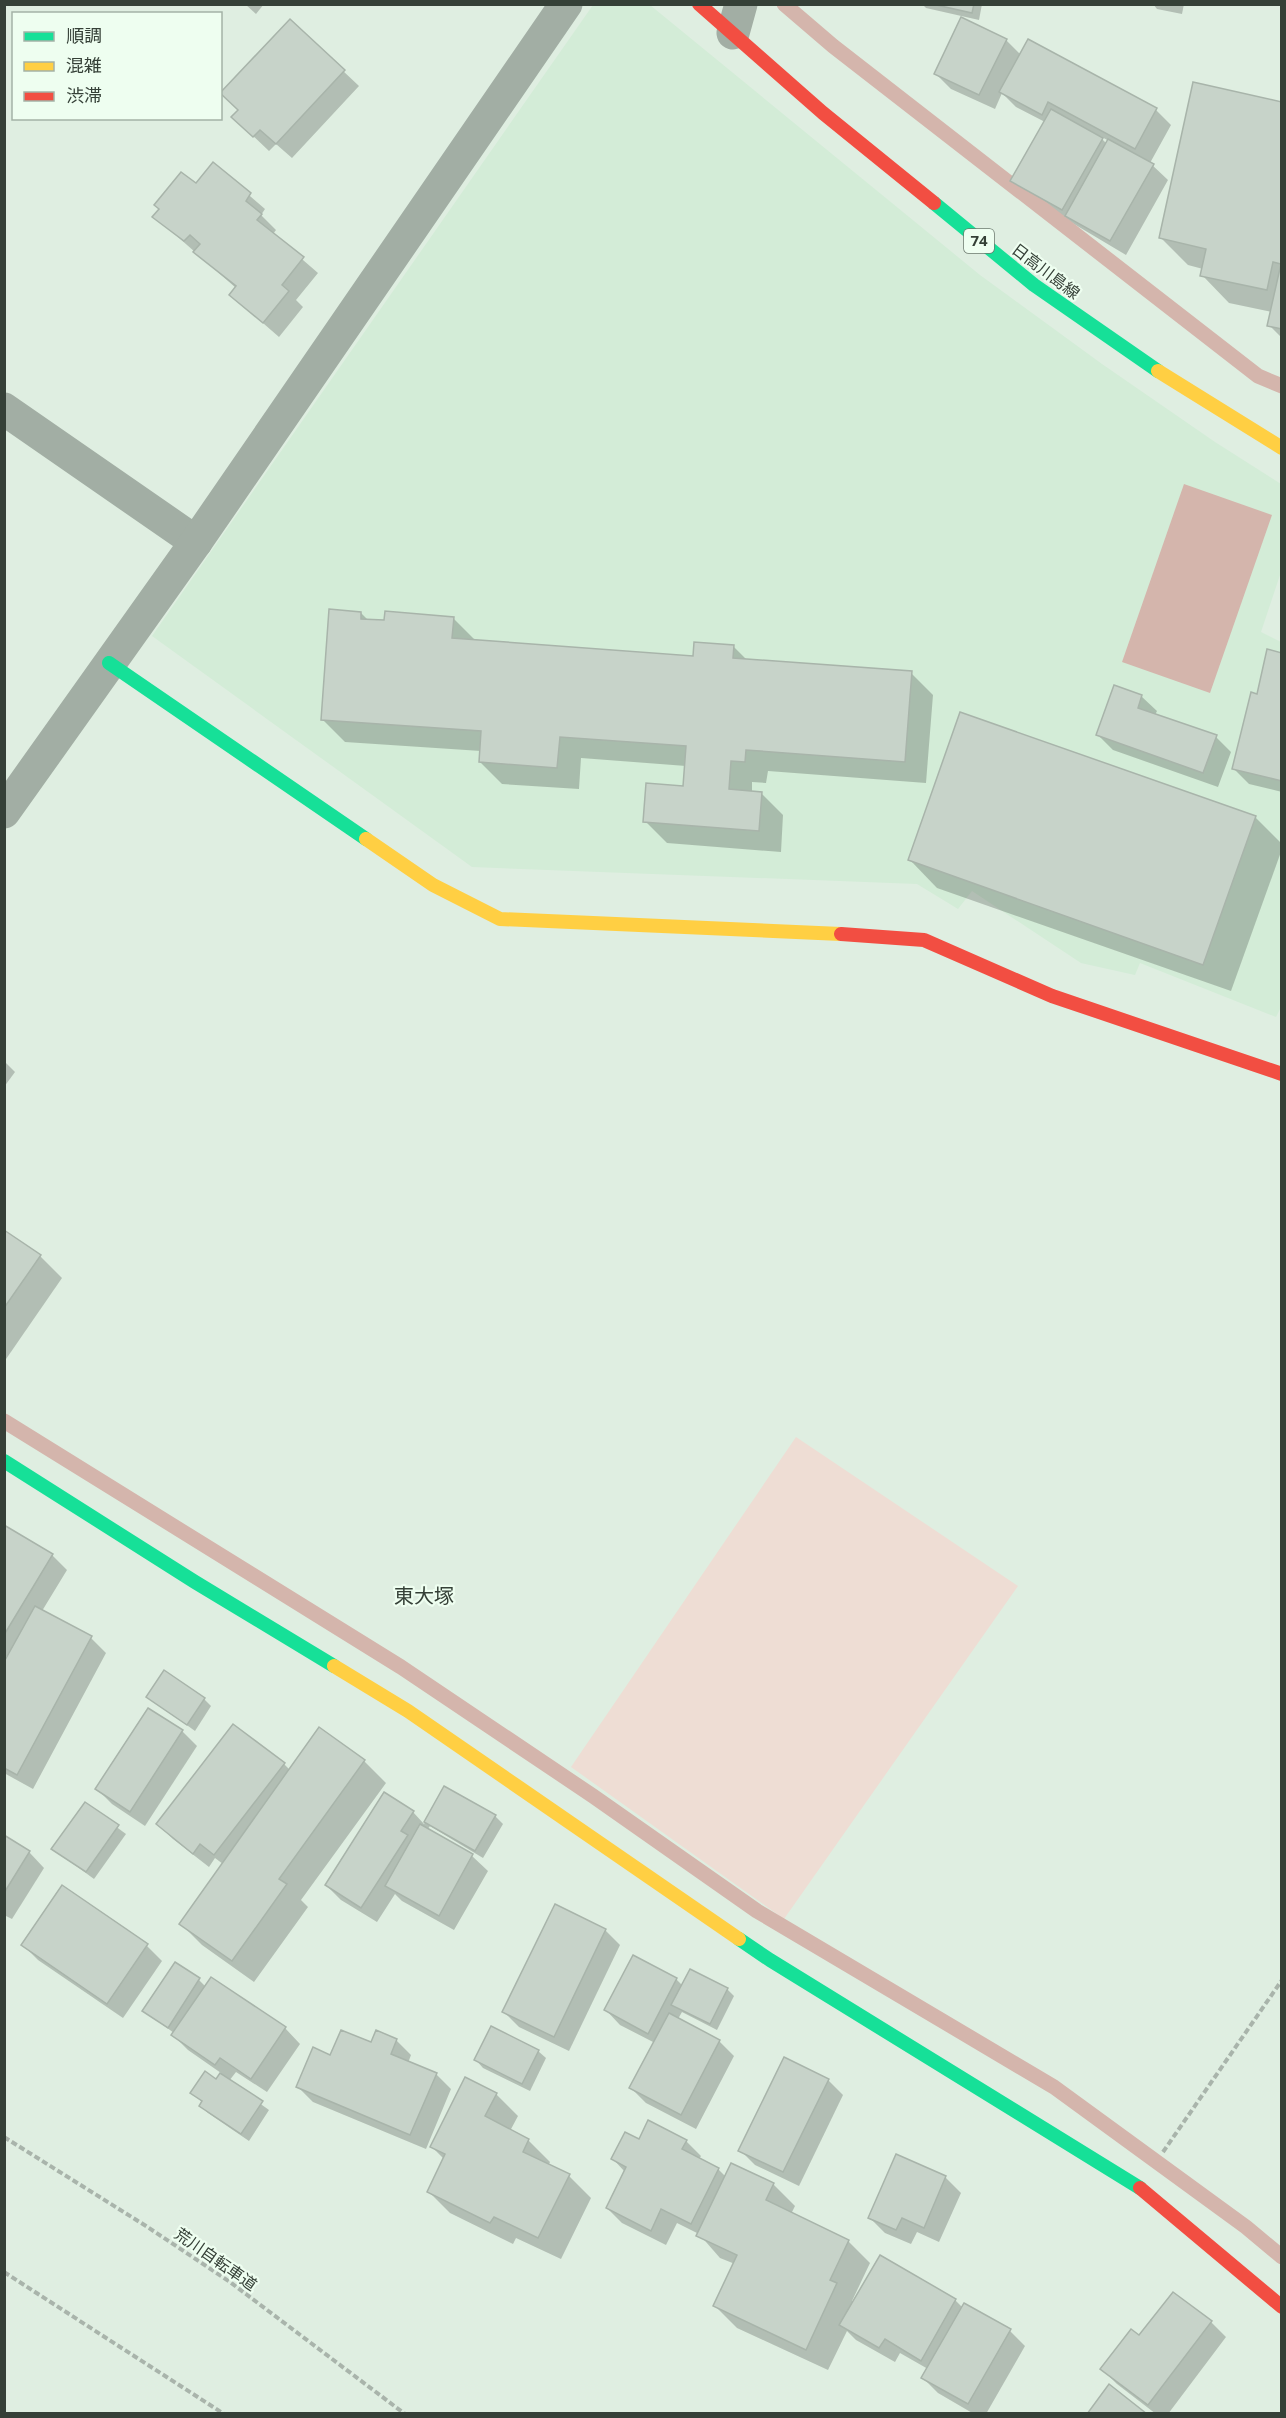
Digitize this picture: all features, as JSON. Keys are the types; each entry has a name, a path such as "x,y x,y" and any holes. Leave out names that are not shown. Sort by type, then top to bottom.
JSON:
{"street":[{"path":"4,812 196,542 566,4"},
{"name":"日高川島線","path":"699,4 737,19 823,113 1034,285 1180,386 1281,448"},
{"path":"4,409 196,542"},
{"path":"108,663 433,885 500,919 874,935 924,940 1052,996 1281,1074"},
{"path":"4,1461 195,1582 408,1711 770,1960 1139,2187 1281,2307"}],"path":[{"path":"1139,2187 1281,1980"},
{"name":"荒川自転車道","path":"4,2137 146,2226 220,2276 405,2414"},
{"path":"4,2272 224,2414"}],"shaded area":[{"path":"593,5 650,5 980,275 1102,364 1215,442 1281,484 1281,572 1261,632 1281,642 1281,1007 1276,1017 1140,963 1135,975 1081,963 972,891 958,909 917,884 472,867 152,636"},
{"path":"1184,484 1272,515 1210,693 1122,662"},
{"path":"796,1437 1018,1586 784,1919 571,1767"}],"building":[{"path":"932,4 974,4 972,13"},
{"path":"961,17 1007,39 979,95 934,74"},
{"path":"290,19 345,70 276,144 260,130 253,137 231,117 238,110 222,95 222,91"},
{"path":"1028,39 1157,108 1135,149 1048,102 1042,115 999,92"},
{"path":"1193,82 1282,102 1282,329 1267,326 1281,264 1273,262 1267,290 1200,276 1206,249 1159,238"},
{"path":"1051,109 1103,138 1062,210 1010,181"},
{"path":"1108,139 1154,164 1110,241 1065,216"},
{"path":"213,162 251,193 246,201 262,214 257,220 304,257 282,285 289,291 263,323 229,295 236,286 193,252 200,244 190,235 184,241 152,217 159,209 154,205 181,172 196,183"},
{"path":"329,609 361,612 361,619 384,620 385,611 454,617 452,638 693,656 694,642 734,645 733,658 912,671 905,762 746,750 745,762 731,761 729,789 762,792 759,831 643,822 646,783 683,786 686,746 560,737 557,768 479,762 481,731 321,720"},
{"path":"1267,649 1282,653 1282,781 1232,769 1251,692 1257,694"},
{"path":"1114,685 1142,695 1138,708 1217,735 1203,773 1096,735"},
{"path":"960,712 1256,816 1203,965 908,860"},
{"path":"4,1230 41,1255 4,1308"},
{"path":"4,1525 53,1554 4,1635"},
{"path":"35,1606 92,1636 17,1775 4,1768 4,1662"},
{"path":"164,1670 205,1698 187,1725 146,1697"},
{"path":"148,1708 183,1730 130,1812 95,1789"},
{"path":"233,1724 285,1763 214,1855 200,1844 193,1854 156,1824"},
{"path":"319,1727 365,1760 279,1879 287,1884 232,1961 179,1924"},
{"path":"444,1786 496,1815 475,1851 424,1822"},
{"path":"384,1792 414,1811 401,1831 408,1835 361,1908 325,1885"},
{"path":"85,1802 119,1825 86,1872 51,1849"},
{"path":"420,1824 473,1854 439,1916 385,1886"},
{"path":"4,1835 30,1851 4,1893"},
{"path":"62,1885 148,1944 107,2004 21,1945"},
{"path":"555,1904 606,1929 554,2037 502,2012"},
{"path":"633,1955 677,1978 648,2034 604,2010"},
{"path":"175,1962 200,1978 168,2028 142,2011"},
{"path":"690,1969 728,1988 710,2024 671,2005"},
{"path":"211,1977 286,2027 251,2079 220,2058 215,2065 171,2035"},
{"path":"669,2013 720,2040 681,2115 629,2088"},
{"path":"491,2026 539,2050 522,2084 474,2060"},
{"path":"341,2030 371,2042 376,2030 397,2039 391,2054 437,2073 410,2135 296,2087 313,2047 330,2055"},
{"path":"784,2057 829,2079 783,2172 738,2151"},
{"path":"205,2071 216,2079 220,2073 263,2101 241,2134 199,2106 202,2101 190,2093"},
{"path":"465,2077 497,2093 485,2116 529,2139 523,2152 570,2174 538,2238 494,2217 490,2223 427,2192 445,2154 430,2147"},
{"path":"648,2120 687,2140 682,2149 719,2168 691,2224 661,2209 651,2231 606,2208 626,2167 611,2159 625,2132 639,2139"},
{"path":"896,2154 946,2176 924,2228 902,2218 896,2230 868,2218"},
{"path":"731,2163 774,2183 766,2200 849,2240 830,2280 837,2283 806,2350 713,2306 737,2255 696,2236"},
{"path":"880,2255 956,2299 921,2361 885,2339 879,2348 839,2325"},
{"path":"1173,2292 1212,2321 1148,2405 1100,2369 1131,2329 1139,2335"},
{"path":"964,2303 1011,2329 968,2404 921,2378"},
{"path":"1109,2384 1147,2414 1087,2414"}],"waterway":[{"path":"784,4 833,46 1258,376 1282,386"},
{"path":"4,1421 401,1667 593,1796 757,1911 1054,2087 1246,2227 1282,2257"}],"traffic: fast":[{"path":"934,203 1034,285 1158,371"},
{"path":"109,663 366,839"},
{"path":"4,1461 195,1582 334,1666"},
{"path":"739,1939 1140,2188"}],"traffic: slow":[{"path":"1158,371 1282,448"},
{"path":"366,839 433,885 500,919 841,934"},
{"path":"334,1666 408,1711 739,1939"}],"traffic: jam":[{"path":"699,4 823,113 934,203"},
{"path":"841,934 924,940 1052,996 1282,1074"},
{"path":"1140,2188 1282,2307"}],"district":[{"name":"東大塚","path":"424,1596"}]}
